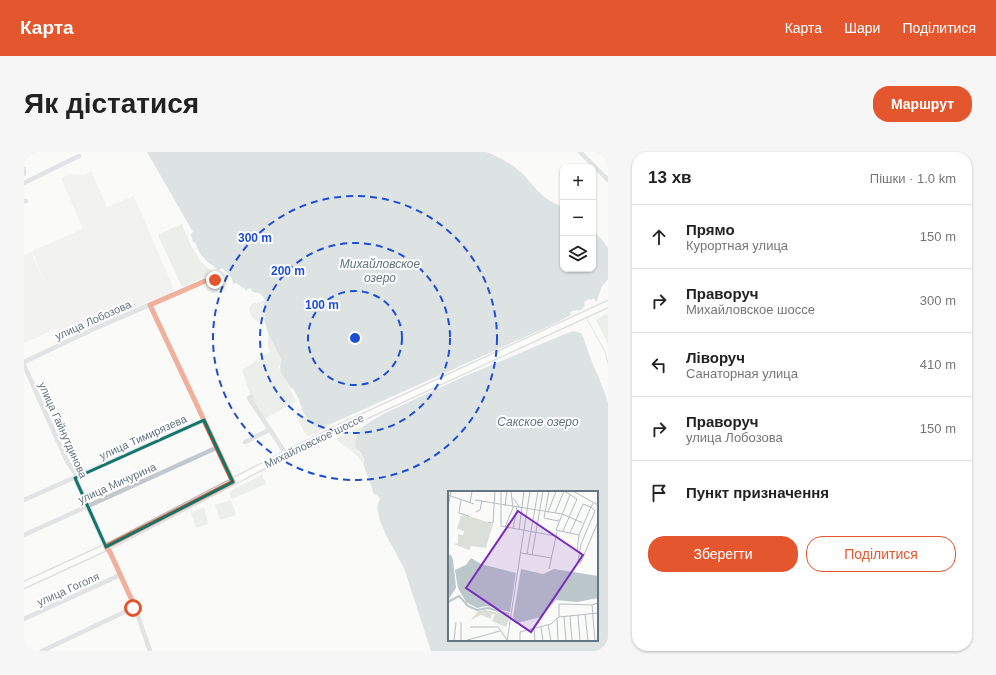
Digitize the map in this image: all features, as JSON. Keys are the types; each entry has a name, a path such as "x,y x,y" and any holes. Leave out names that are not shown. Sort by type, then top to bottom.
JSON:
{"main road":[{"name":"Михайловское шоссе","path":"24,585 106,547 339,428 608,304"}],"street":[{"path":"581,152 608,180"},
{"path":"24,183 79,156"},
{"path":"24,169 24,174"},
{"name":"улица Лобозова","path":"24,364 73,338 205,281 215,280"},
{"path":"150,305 233,482"},
{"name":"улица Гайнутдинова","path":"24,364 66,459 76,475 75,478 106,547 110,552 135,607 150,651"},
{"path":"251,397 249,398 286,454"},
{"name":"улица Тимирязева","path":"24,500 204,420"},
{"path":"245,442 269,430"},
{"name":"улица Мичурина","path":"24,535 216,448"},
{"name":"улица Гоголя","path":"24,618 120,575"},
{"path":"42,651 135,607"}],"highlighted area":[{"path":"204,420 233,482 106,547 75,478"}],"shaded area":[{"path":"91,171 107,207 134,196 175,292 63,341 58,328 24,343 24,255 31,252 49,293 32,251 83,229 61,178 69,174 83,175"},
{"path":"182,224 190,244 201,262 214,273 182,287 158,235"},
{"path":"265,301 266,317 259,322 256,321 252,317 249,309 252,304"},
{"path":"608,314 608,344 596,320"},
{"path":"268,333 281,361 280,365 278,366 296,401 265,419 251,397 242,370 271,351 268,348"},
{"path":"296,414 304,414 314,426 319,427 333,423 321,431 308,436 304,432"},
{"path":"365,425 361,430 355,448 362,456 364,466 362,461 355,454 336,439"},
{"path":"262,475 266,484 232,499 229,492"},
{"path":"231,500 236,515 220,520 215,505"},
{"path":"204,507 208,524 196,528 191,513"}],"water":[{"name":"Михайловское озеро","path":"147,152 486,152 515,167 544,197 560,206 560,272 596,272 596,233 608,248 608,279 601,288 597,301 595,301 595,299 589,299 584,302 585,305 582,309 579,311 572,311 570,313 571,315 556,323 333,423 319,427 314,426 303,412 294,390 290,387 281,373 281,360 268,333 264,319 266,317 266,309 264,304 265,301 262,295 253,292 250,288 245,291 245,289 236,283 233,284 231,277 222,268 218,270 208,262 198,250 195,242 193,242 191,234 193,232"},
{"name":"Сакское озеро","path":"574,331 581,333 608,402 608,651 431,651 404,568 380,521 377,507 380,499 374,494 364,466 364,459 361,453 355,448 355,440 365,425 383,414 463,377 565,334"}],"waterway":[{"path":"587,319 605,352 608,363"}],"route":[{"path":"133,608 135,607 110,552 106,547 233,482 150,305 205,281 215,280"}]}
